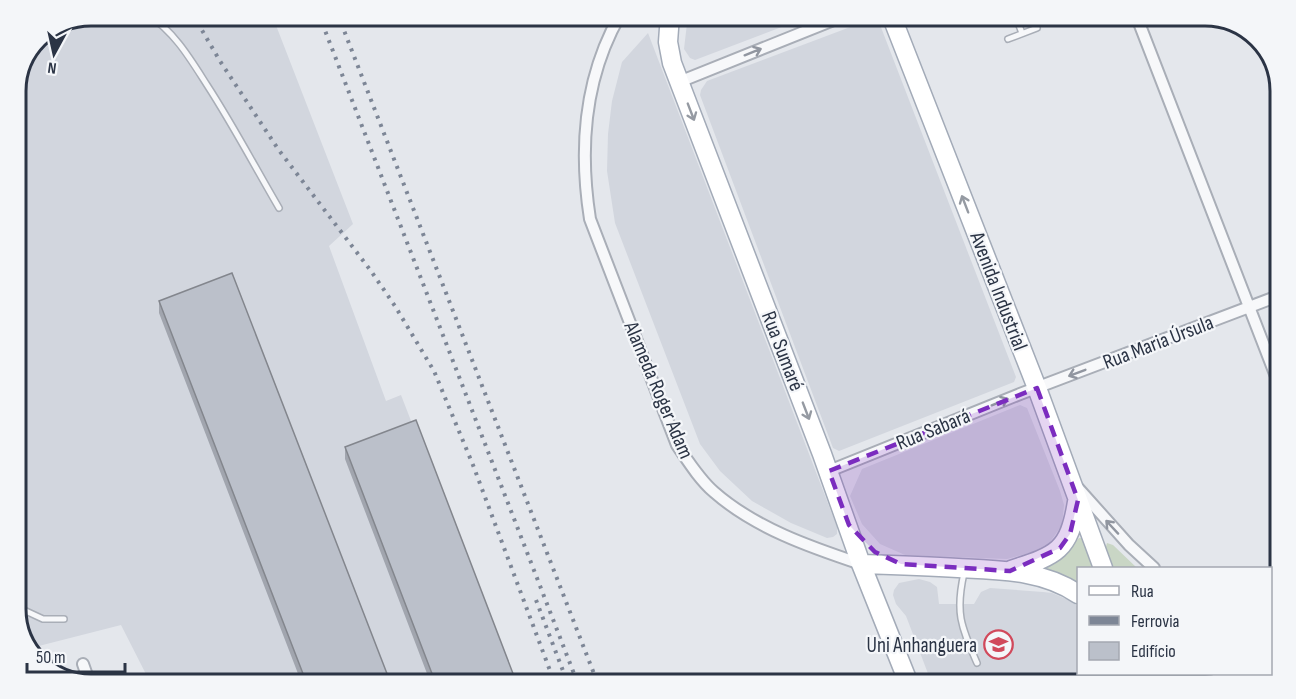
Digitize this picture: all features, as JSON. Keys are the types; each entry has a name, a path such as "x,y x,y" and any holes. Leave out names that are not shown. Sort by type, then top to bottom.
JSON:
{"main road":[{"name":"Rua Sumaré","path":"670,26 669,49 679,82 829,471 861,564 905,674"},
{"name":"Avenida Industrial","path":"895,26 1037,388 1103,567"},
{"name":"Alameda Roger Adam","path":"1010,571 1047,556 1065,543 1074,523 1078,500"},
{"path":"849,525 863,543 895,564 877,582 876,597"},
{"name":"Alameda Roger Adam","path":"861,564 1010,571 1055,581 1077,593"}],"street":[{"name":"Alameda Roger Adam","path":"615,26 598,62 589,98 584,132 585,187 590,219 677,445 712,491 742,514 816,549 861,564"},
{"path":"679,82 819,26"},
{"path":"1140,26 1270,361"},
{"name":"Rua Maria Úrsula","path":"1037,388 1270,299"},
{"name":"Rua Sabará","path":"829,471 1037,388"},
{"path":"1070,477 1098,512 1153,567"},
{"path":"83,664 86,673"}],"lane":[{"path":"161,26 170,33 194,65 279,208"},
{"path":"1019,26 1022,33"},
{"path":"1008,39 1036,28"},
{"path":"965,568 958,604 960,620 977,663"},
{"path":"26,611 43,619 64,619"}],"highlighted area":[{"path":"1037,388 1078,500 1070,534 1060,548 1010,571 901,564 875,552 849,525 829,471"}],"shaded area":[{"path":"276,26 353,224 329,246 386,401 401,395 509,674 146,674 121,625 37,646 27,621 26,86 28,74 36,54 44,44 66,30 78,27"},
{"path":"687,26 784,26 695,60 690,58 684,49"},
{"path":"853,26 880,26 1016,377 1014,382 839,451 833,448 700,95 707,81"},
{"path":"648,33 837,527 837,534 833,537 827,538 791,523 752,501 720,471 700,444 615,223 607,171 612,101 622,62"},
{"path":"1020,405 1027,408 1064,505 1062,525 1048,545 1040,550 1007,559 905,555 880,544 862,524 850,496 862,469"},
{"name":"Uni Anhanguera","path":"919,579 930,582 937,587 939,604 974,604 981,592 990,588 1052,593 1071,601 1077,606 1077,674 928,674 906,616 896,604 893,595 899,583"}],"green space":[{"path":"1079,538 1084,538 1096,567 1077,567 1077,584 1039,569 1068,551"},
{"path":"1107,543 1113,545 1136,567 1112,567 1105,550"}],"building":[{"path":"232,273 387,674 303,674 159,301"},
{"path":"416,420 513,674 432,674 345,447"}],"railway":[{"path":"199,26 278,149 395,306 434,371 473,465 551,674"},
{"path":"323,26 574,674"},
{"path":"342,26 594,674"},
{"path":"536,600 564,674"}],"place":[{"name":"Uni Anhanguera","path":"998,645"}]}
